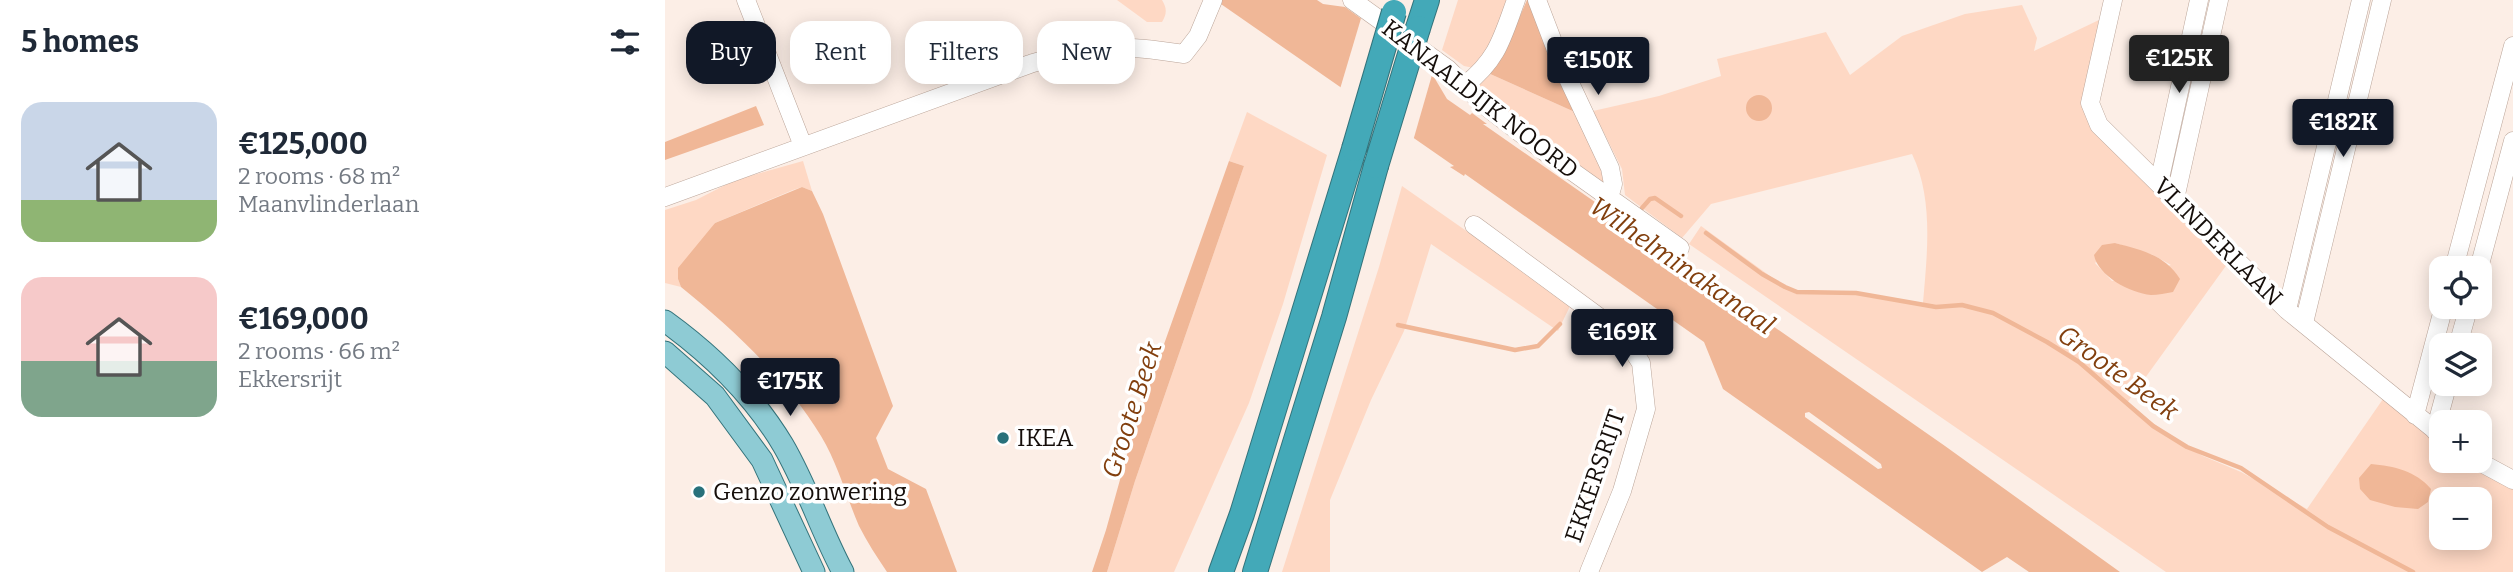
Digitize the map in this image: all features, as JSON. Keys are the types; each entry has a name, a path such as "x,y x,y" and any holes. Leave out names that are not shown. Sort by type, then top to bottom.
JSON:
{"highway":[{"path":"1255,572 1334,317 1376,166 1427,0"},
{"path":"1221,572 1242,514 1396,6"},
{"path":"1205,572 1242,514"}],"main road":[{"path":"665,321 717,363 752,400 783,446 843,572"},
{"path":"665,352 715,396 762,460 814,572"}],"street":[{"path":"746,0 803,146"},
{"path":"665,197 1064,54 1099,48 1143,48 1184,54 1198,36 1213,0"},
{"name":"KANAALDIJK NOORD","path":"1352,0 1448,69 1484,105 1680,248"},
{"path":"1465,85 1497,52 1516,0"},
{"name":"KANAALDIJK NOORD","path":"1537,0 1563,68 1610,168 1613,184 1609,198"},
{"name":"VLINDERLAAN","path":"2113,0 2090,103 2099,125 2287,310 2429,426"},
{"path":"2159,183 2199,0"},
{"path":"2175,199 2220,0"},
{"path":"2287,310 2361,0"},
{"path":"2304,323 2382,0"},
{"path":"2457,256 2513,46"},
{"path":"2482,256 2513,141"},
{"name":"EKKERSRIJT","path":"1473,225 1622,334 1641,363 1646,409 1622,491 1589,572"},
{"path":"2415,415 2441,319"},
{"path":"2492,469 2513,480"}],"shaded area":[{"path":"1117,0 1162,0 1166,8 1165,16 1162,22 1147,22"},
{"path":"1458,0 1509,0 1492,51 1474,68 1464,66 1442,50"},
{"path":"2022,5 2037,38 2034,51 2099,20 2084,107 2228,263 2127,403 2178,442 2241,472 2307,509 2383,399 2429,433 2429,473 2486,473 2513,487 2513,572 2166,572 1689,244 1701,226 1792,292 1830,291 1923,303 1927,247 1926,208 1924,190 1912,154 1711,204 1682,238 1625,195 1622,169 1593,111 1659,96 1721,76 1717,59 1826,32 1850,75 1902,36 1965,14","holes":["2115,243 2153,255 2171,265 2112,281 2095,263"]},
{"path":"1488,73 1577,113 1597,148 1606,185 1480,90 1478,84"},
{"path":"1247,112 1327,155 1283,304 1249,403 1174,572 1107,572 1135,481 1244,166 1229,161"},
{"path":"803,161 812,191 802,187 715,223 678,279 681,287 665,283 665,210 696,200 735,180"},
{"path":"1402,186 1571,304 1558,331 1431,244 1404,331 1371,400 1330,500 1330,572 1282,572 1379,267"}],"water":[{"name":"Wilhelminakanaal","path":"1317,0 1323,4 1345,7 1428,67 1447,99 1470,115 1472,113 1487,124 1483,124 1945,446 2120,572 2029,572 2007,557 1982,572 1723,389 1704,342 1465,174 1464,176 1450,167 1454,166 1218,2","holes":["1809,412 1881,464 1882,468 1878,469 1805,417 1805,413"]},
{"path":"1527,0 1532,0 1577,113 1488,73 1509,41"},
{"path":"1759,95 1768,99 1772,108 1768,117 1759,121 1750,117 1746,108 1750,99"},
{"path":"756,106 764,125 665,160 665,142"},
{"path":"1229,161 1244,166 1135,481 1107,572 1092,572 1135,426"},
{"path":"802,187 812,191 823,214 893,406 876,438 888,469 926,489 957,572 887,572 859,526 832,458 807,414 758,356 681,287 678,268 715,223"},
{"path":"2115,243 2143,251 2167,264 2180,279 2173,292 2143,294 2108,276 2094,255 2102,245"},
{"path":"2371,464 2396,468 2419,478 2429,487 2428,502 2418,509 2395,507 2370,500 2360,489 2359,478"}],"pier":[{"path":"1362,15 1434,68 1413,141 1340,89"}],"waterway":[{"name":"Groote Beek","path":"1642,208 1650,199 1655,198 1681,216"},
{"name":"Groote Beek","path":"1706,233 1762,274 1797,292 1856,293 1936,307 1962,305 1993,313 2079,362 2153,426 2187,447 2241,468 2328,527 2413,572"},
{"name":"Groote Beek","path":"1398,325 1515,350 1538,346 1560,324"}],"place":[{"name":"IKEA","path":"1003,438"},
{"name":"Genzo zonwering","path":"699,492"}]}
